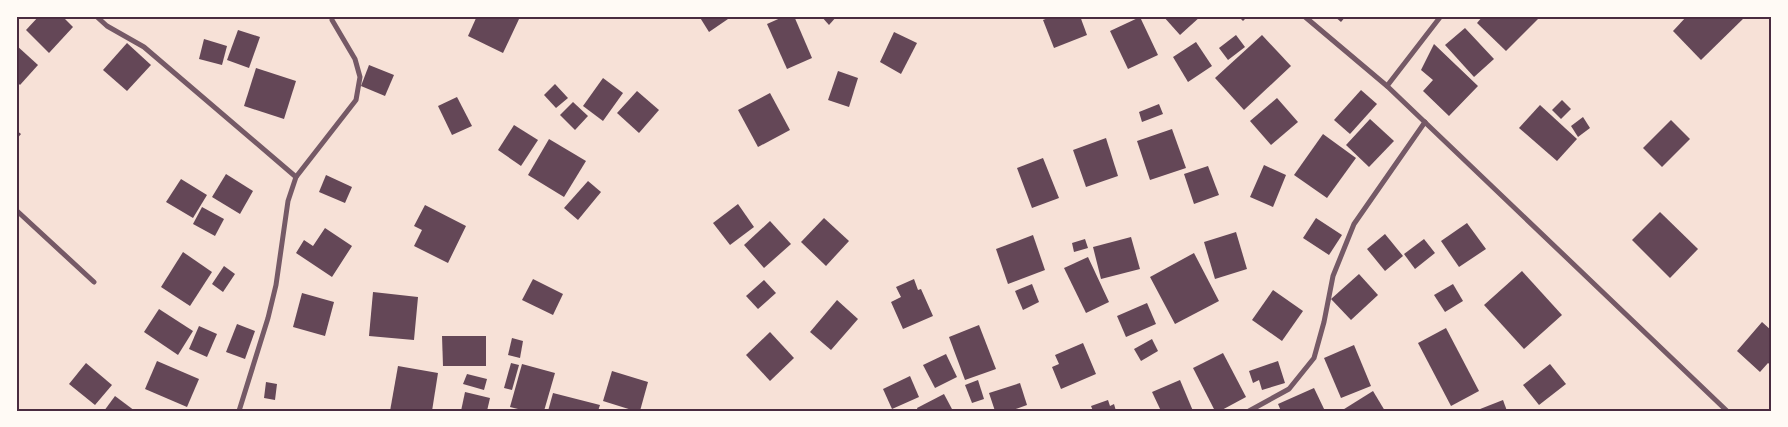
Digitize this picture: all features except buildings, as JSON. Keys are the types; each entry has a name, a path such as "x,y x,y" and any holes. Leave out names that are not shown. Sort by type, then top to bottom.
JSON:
{"street":[{"path":"96,16 107,26 144,47 296,177"},
{"path":"239,411 268,318 276,285 288,201 296,177 356,100 360,77 355,59 332,20 332,16"},
{"path":"1304,16 1387,86 1727,411"},
{"path":"1387,86 1441,16"},
{"path":"1249,411 1289,389 1314,358 1334,276 1354,224 1425,122"},
{"path":"16,210 94,282"}]}
